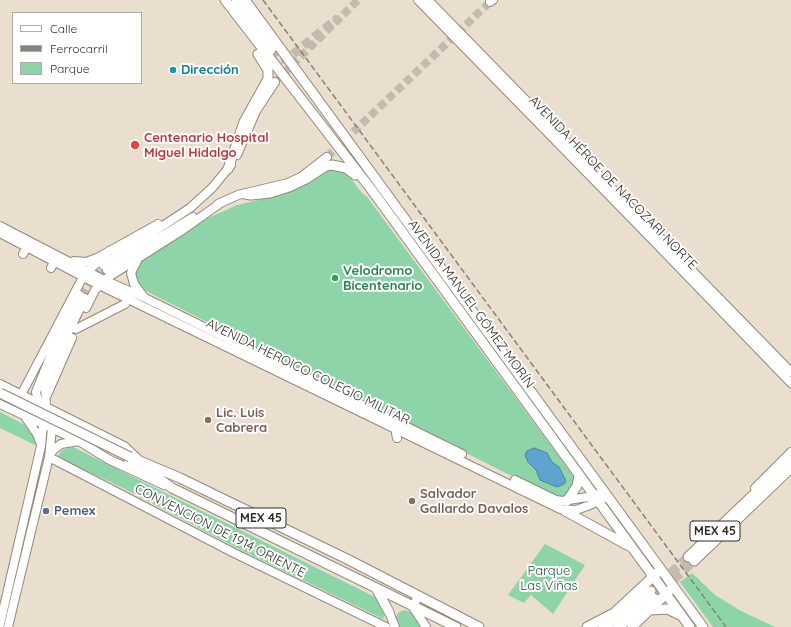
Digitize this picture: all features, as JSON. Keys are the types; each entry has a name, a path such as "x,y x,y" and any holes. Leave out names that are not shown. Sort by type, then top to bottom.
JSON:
{"main road":[{"path":"218,0 257,47 268,70 268,79 244,122 228,170"},
{"name":"AVENIDA MANUEL GÓMEZ MORÍN","path":"225,0 257,47 371,189 652,577 690,627"},
{"path":"236,0 271,50"},
{"name":"AVENIDA MANUEL GÓMEZ MORÍN","path":"245,0 703,627"},
{"path":"245,194 264,194 289,187 306,179 326,166 332,165 346,168 371,189"},
{"path":"470,325 477,329 493,350 496,352 502,351"},
{"name":"MEX 45","path":"0,394 129,460 172,488 257,528 456,627"},
{"name":"MEX 45","path":"0,400 129,460 140,461 347,559 479,627"},
{"path":"742,506 791,459"},
{"path":"729,529 791,468"},
{"path":"567,501 577,486 579,475"},
{"name":"MEX 45","path":"729,529 691,559 742,506"},
{"path":"565,511 631,547"},
{"path":"587,627 614,613 661,570"},
{"path":"632,627 673,587"},
{"path":"376,588 388,612"},
{"path":"603,627 623,615 652,594 636,614 618,627"},
{"path":"651,610 667,609 684,618"}],"street":[{"name":"AVENIDA HÉROE DE NACOZARI NORTE","path":"418,0 791,384"},
{"name":"AVENIDA HÉROE DE NACOZARI NORTE","path":"428,0 791,372"},
{"path":"275,82 256,111 236,156 228,170 212,188 190,208 105,267 222,202 245,194 288,183 301,177 328,157"},
{"path":"46,397 76,329 102,282 181,232 222,202"},
{"path":"70,261 86,262 109,252 144,231 190,208"},
{"name":"AVENIDA HEROICO COLEGIO MILITAR","path":"0,226 70,261 86,273 102,282 565,511 576,510 606,493"},
{"name":"AVENIDA HEROICO COLEGIO MILITAR","path":"0,233 25,250 53,264 86,273"},
{"path":"21,395 86,273 109,252"},
{"path":"140,257 132,267 131,273 134,284 143,297"},
{"name":"AVENIDA HEROICO COLEGIO MILITAR","path":"102,282 143,297 556,500 567,501 596,499"},
{"path":"0,624 41,446 43,425 36,392 41,376 82,297 49,372 45,386 46,407 52,429 49,457 8,627"},
{"path":"76,329 125,304"},
{"path":"28,382 41,376"},
{"path":"0,384 124,446 140,461"},
{"path":"0,404 79,442 108,459 172,488"},
{"path":"24,416 38,434 41,446"},
{"path":"395,428 397,438"},
{"path":"49,457 53,450 61,444 79,442"},
{"name":"MEX 45","path":"742,506 754,488 791,452"},
{"name":"CONVENCION DE 1914 ORIENTE","path":"49,457 234,553 384,626"},
{"name":"MEX 45","path":"729,529 736,526 791,474"},
{"path":"418,596 414,607 426,627"},
{"path":"388,612 395,627"}],"green space":[{"path":"332,168 346,172 362,193 367,197 574,477 572,487 567,495 557,499 144,290 138,285 135,271 138,264 204,220 237,205 276,196 301,187"},
{"path":"0,412 27,426 35,435 37,446 0,428"},
{"path":"73,447 375,597 386,612 383,619 241,550 123,488 57,457 62,450"},
{"name":"Parque Las Viñas","path":"545,544 585,565 553,614 531,595 524,603 508,595"},
{"path":"692,573 715,595 741,611 775,627 713,627 680,582"},
{"path":"404,610 411,612 421,627 399,627 395,618 399,612"}],"water":[{"path":"534,448 547,453 552,462 559,467 566,481 564,484 557,487 540,480 536,470 528,462 525,455 527,451"}],"tunnel":[{"path":"275,82 358,0"},
{"path":"327,157 490,2"},
{"path":"271,50 281,59 287,59 338,18"},
{"path":"80,295 91,276 103,265"},
{"path":"85,298 93,282 107,270"},
{"path":"661,582 688,557"},
{"path":"654,598 694,561"}],"railway":[{"path":"263,0 726,627"}],"place":[{"name":"Dirección","path":"173,70"},
{"name":"Centenario Hospital Miguel Hidalgo","path":"135,145"},
{"name":"Velodromo Bicentenario","path":"335,278"},
{"name":"Lic. Luis Cabrera","path":"208,420"},
{"name":"Salvador Gallardo Davalos","path":"412,501"},
{"name":"Pemex","path":"46,511"}]}
